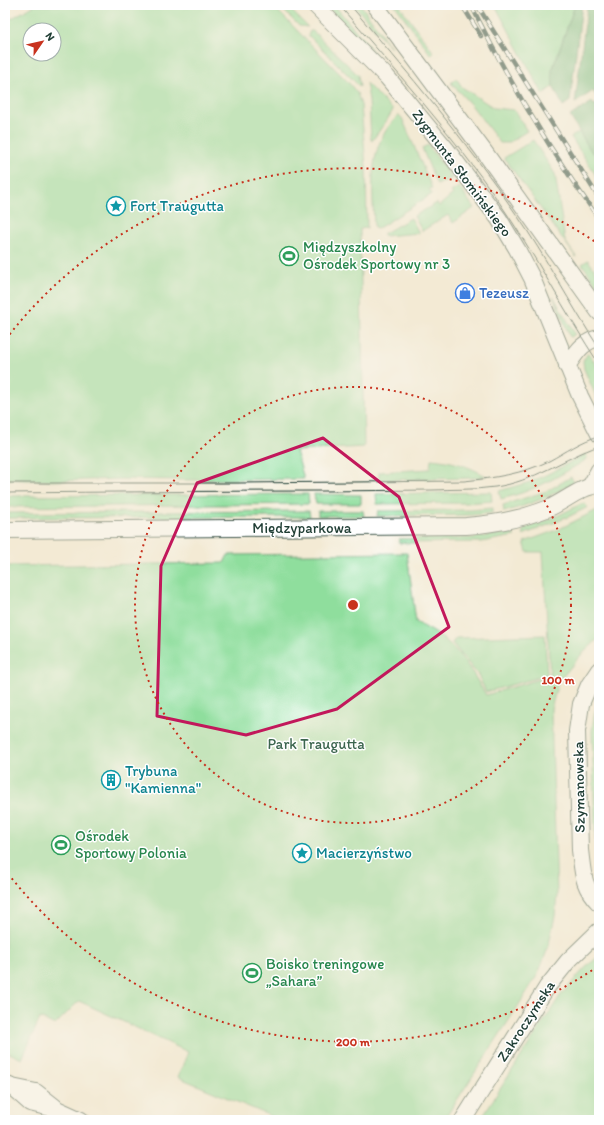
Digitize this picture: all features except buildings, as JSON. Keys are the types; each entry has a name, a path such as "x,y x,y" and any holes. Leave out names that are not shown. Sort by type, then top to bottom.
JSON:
{"street":[{"name":"Zygmunta Słomińskiego","path":"315,5 387,77 447,150 488,204 508,234 525,264 585,408 599,434"},
{"name":"Zygmunta Słomińskiego","path":"375,5 487,155 599,312"},
{"path":"567,366 582,346 593,339 599,338"},
{"name":"Międzyparkowa","path":"5,530 484,525 501,523 550,508 595,485 599,470"},
{"name":"Szymanowska","path":"599,670 589,685 581,704 577,731 580,850 582,869 588,891 599,903"},
{"name":"Zakroczymska","path":"463,1120 547,987 568,961 599,931"},
{"path":"9,1085 30,1103 58,1110 81,1120"}],"highlighted area":[{"path":"323,438 399,497 449,627 337,709 246,735 157,716 161,566 197,483"}],"green space":[{"path":"35,5 272,5 348,82 357,93 361,105 366,167 367,228 360,229 364,447 296,451 304,479 122,479 49,481 5,479 5,22"},
{"path":"278,5 286,5 308,27 299,26"},
{"path":"325,5 334,5 378,57"},
{"path":"354,5 361,5 391,48"},
{"path":"395,5 399,5 434,53 431,55"},
{"path":"495,5 575,5 552,70 553,86 543,94"},
{"path":"582,5 570,101 563,106 553,86 552,71 574,8"},
{"path":"595,5 594,19 599,47 599,100 593,91 575,103 587,7"},
{"path":"310,31 313,31 358,75 360,87 308,35"},
{"path":"456,78 462,87 494,108 514,110 527,131 508,143 500,143 472,106 451,83"},
{"path":"366,83 393,110 372,141 369,100"},
{"path":"592,102 594,105 597,104 599,107 599,152 598,150 592,153 570,116"},
{"path":"399,115 402,118 432,188 429,189 432,194 377,229 374,228 373,197 376,153 388,127"},
{"path":"579,132 592,152 598,150 599,152 599,180 571,137"},
{"path":"533,140 555,174 565,241 576,257 504,158"},
{"path":"428,145 452,178 437,185 422,148"},
{"path":"459,187 474,208 453,223 448,215 422,231 414,216 437,203 439,206 453,194 451,192"},
{"path":"411,218 419,233 384,236 383,234"},
{"path":"588,260 599,276 599,288 582,264"},
{"path":"553,296 575,334 571,337 570,337"},
{"path":"588,353 599,369 599,403 584,369 583,361"},
{"path":"586,454 587,457 584,461 554,478 534,488 501,499 499,491 530,482"},
{"path":"431,459 459,464 486,476 474,478 379,480 379,472 430,469"},
{"path":"571,477 574,482 557,492 504,512 503,505 547,491"},
{"path":"491,492 492,501 466,503 377,504 376,494"},
{"path":"308,494 309,504 5,507 5,496"},
{"path":"314,494 361,495 361,504 316,504"},
{"path":"581,504 585,504 588,507 566,518 565,517 523,535 523,530 526,528 553,518"},
{"path":"492,508 492,513 472,515 377,516 378,511 471,510"},
{"name":"Park Traugutta","path":"599,509 599,638 581,655 558,682 551,709 557,895 555,916 548,948 538,974 444,1120 280,1120 178,1077 188,1052 79,1001 55,1025 40,1018 22,1059 5,1051 5,566 224,563 228,555 407,553 416,622 445,640 457,652 468,666 486,695 550,676 543,552 527,552 524,542 557,530"},
{"path":"309,511 310,517 5,518 5,513"},
{"path":"318,511 363,511 364,516 318,516"},
{"path":"509,533 515,536 481,542 399,543 399,539 472,538"},
{"path":"545,635 547,675 486,692 478,675 452,643 456,638"},
{"path":"599,700 599,871 596,862 592,731 594,716"},
{"path":"599,956 599,1120 480,1120 560,996 586,967"}],"tram line":[{"path":"339,5 422,101 481,176 525,242 599,364"},
{"path":"350,5 436,107 497,187 538,247 599,348"},
{"path":"5,483 464,481 497,477 529,469 549,461 580,444 599,436"},
{"path":"5,493 480,489 522,480 599,446"}],"railway":[{"path":"462,5 481,36"},
{"path":"471,5 500,61 547,142 599,219"},
{"path":"477,5 599,198"}],"place":[{"name":"Fort Traugutta","path":"116,206"},
{"name":"Międzyszkolny Ośrodek Sportowy nr 3","path":"289,256"},
{"name":"Tezeusz","path":"465,293"},
{"name":"Trybuna \"Kamienna\"","path":"111,780"},
{"name":"Ośrodek Sportowy Polonia","path":"61,845"},
{"name":"Macierzyństwo","path":"302,853"},
{"name":"Boisko treningowe „Sahara”","path":"252,973"}]}
